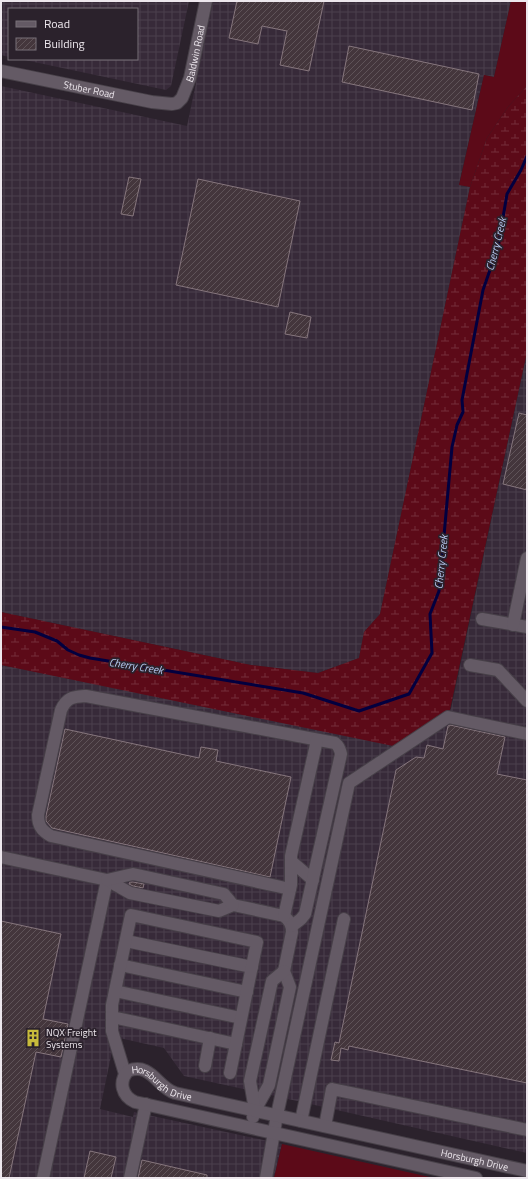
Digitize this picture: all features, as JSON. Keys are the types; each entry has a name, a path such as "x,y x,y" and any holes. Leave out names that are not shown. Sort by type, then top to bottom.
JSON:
{"street":[{"name":"Baldwin Road","path":"177,103 186,92 190,78 206,1"},
{"name":"Stuber Road","path":"1,70 152,102 177,103"},
{"path":"513,624 527,558"},
{"path":"482,619 527,627"},
{"path":"470,665 498,670 527,701"},
{"path":"107,880 133,874 224,894 233,905 288,921 302,919 305,914 341,754 335,743 86,696 77,697 64,703 62,710 38,815 38,821 43,832 51,836 290,889"},
{"path":"266,1178 277,1115 349,783 448,718 527,734"},
{"path":"251,1128 255,1110 269,1085 290,987 284,971 292,932 288,921 291,861 317,740"},
{"path":"1,857 107,880 130,893 219,911 233,905"},
{"path":"291,861 313,880"},
{"path":"43,1178 107,880"},
{"path":"126,1074 112,1031 112,1005 132,915 257,942 230,1073"},
{"path":"301,1121 344,919"},
{"path":"126,941 252,967"},
{"path":"120,965 246,992"},
{"path":"255,1110 250,1081 272,981 284,971"},
{"path":"115,991 241,1018"},
{"path":"112,1016 236,1044"},
{"path":"264,1019 283,1023"},
{"path":"205,1066 210,1038"},
{"name":"Horsburgh Drive","path":"476,1178 131,1100 124,1092 123,1078 132,1070 136,1069 145,1071 172,1092 527,1171"},
{"path":"325,1126 332,1090 527,1130"},
{"path":"130,1178 146,1104"}],"shaded area":[{"path":"1,1 189,1 171,86 166,90 25,60 138,60 138,8 8,8 8,57 1,55"},
{"path":"213,1 511,1 494,77 484,75 459,184 470,187 380,614 364,632 359,658 318,673 251,665 1,612 1,86 187,126"},
{"path":"527,352 527,1153 184,1076 164,1048 115,1037 100,1109 133,1117 134,1112 282,1144 274,1178 1,1178 1,665 57,676 451,709"}],"green space":[{"path":"511,1 527,1 527,86 508,107 487,138 470,187 459,185 484,75 494,77"},
{"path":"527,86 527,352 450,710 398,747 1,665 1,612 251,665 318,673 359,658 364,632 380,614 470,187 487,138 508,107"},
{"path":"282,1144 434,1178 274,1178"}],"building":[{"path":"237,1 324,1 309,71 280,65 287,31 262,26 258,44 229,38"},
{"path":"349,46 479,74 472,110 342,82"},
{"path":"129,177 141,179 133,216 121,214"},
{"path":"198,179 300,201 278,307 176,285"},
{"path":"290,312 311,317 307,338 285,334"},
{"path":"519,413 527,415 527,490 503,484"},
{"path":"450,725 505,737 497,774 527,780 527,1083 349,1046 348,1050 341,1048 339,1061 331,1060 335,1042 339,1043 396,770 416,757 424,758 427,745 443,749 448,726"},
{"path":"65,729 199,758 201,747 218,750 216,761 291,777 270,877 52,828 46,821 46,816"},
{"path":"130,882 144,884 143,888 133,886 129,884"},
{"name":"NQX Freight Systems","path":"1,921 61,934 43,1019 68,1024 61,1057 36,1052 9,1178 1,1178"},
{"path":"90,1151 116,1157 111,1178 84,1178"},
{"path":"142,1160 207,1175 207,1178 138,1178"}],"waterway":[{"name":"Cherry Creek","path":"1,627 35,632 57,641 68,650 90,658 303,693 359,711 409,694 432,653 430,614 439,591 452,447 457,425 463,412 462,400 483,290 498,247 507,194 521,170 527,156"}],"place":[{"name":"NQX Freight Systems","path":"33,1038"}]}
